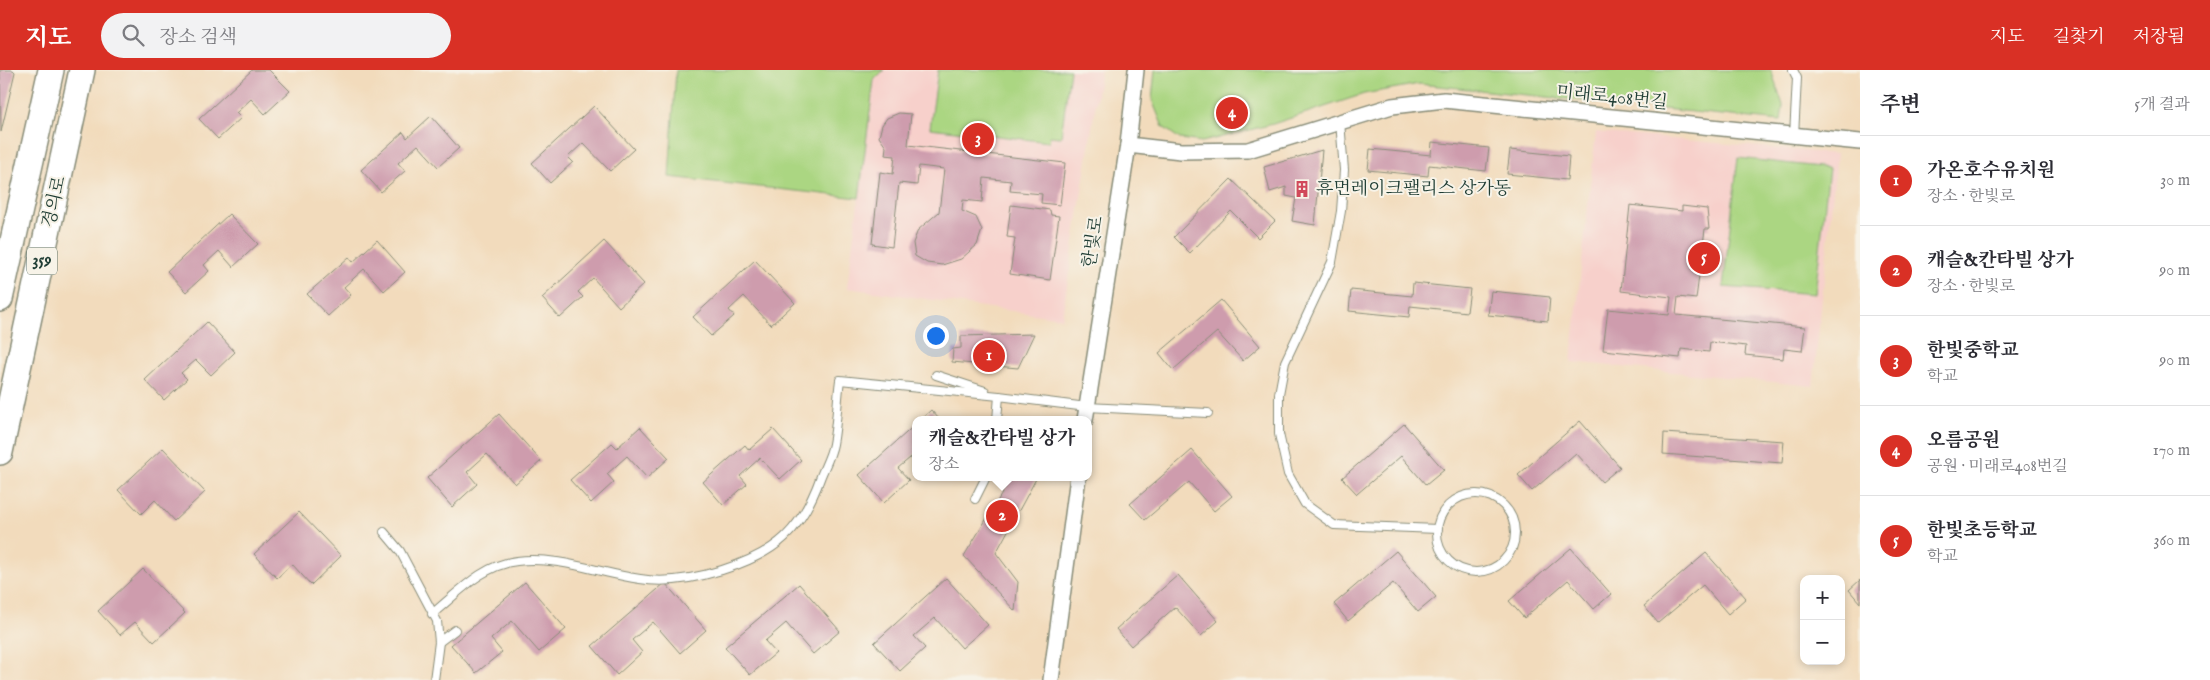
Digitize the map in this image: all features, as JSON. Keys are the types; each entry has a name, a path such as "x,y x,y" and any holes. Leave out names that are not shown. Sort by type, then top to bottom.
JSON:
{"main road":[{"name":"경의로","path":"0,299 51,70"},
{"name":"경의로","path":"0,452 82,70"}],"street":[{"name":"한빛로","path":"1086,413 1128,145 1136,70"},
{"name":"미래로408번길","path":"1128,145 1181,151 1248,150 1392,106 1444,100 1860,142"},
{"path":"1051,680 1077,481"}],"lane":[{"path":"1792,70 1797,78 1794,136"},
{"path":"1340,122 1344,170 1341,211 1332,262 1285,362 1279,394 1279,434 1288,474 1305,504 1334,525 1438,529"},
{"path":"936,375 999,396"},
{"path":"432,614 487,569 516,561 546,560 641,580 667,582 704,576 750,562 766,553 791,532 812,503 833,445 840,380 999,396 1086,413 1208,414"},
{"path":"997,416 999,396"},
{"path":"975,499 984,481"},
{"path":"1481,495 1494,499 1505,507 1512,518 1515,531 1511,550 1498,566 1485,571 1472,572 1460,569 1450,562 1440,547 1438,529 1441,517 1448,507 1457,500 1468,496 1481,495"},
{"path":"384,532 400,551 437,621 439,642 434,680"},
{"path":"439,642 455,630"}],"shaded area":[{"path":"884,70 1101,70 1062,318 847,288 874,80"},
{"path":"1596,132 1837,154 1813,386 1571,362"}],"green space":[{"path":"676,70 884,70 874,80 859,198 669,177"},
{"path":"938,70 1070,70 1061,137 1050,136 1049,142 930,128"},
{"path":"1155,70 1771,70 1783,105 1781,121 1419,84 1364,94 1273,124 1202,142 1180,139 1163,127 1152,100"},
{"path":"1738,158 1829,168 1815,294 1723,287"}],"building":[{"path":"0,70 13,70 15,72 1,132"},
{"path":"252,70 269,70 290,91 265,114 251,99 236,113 241,118 218,139 199,119"},
{"path":"594,106 634,149 610,171 583,143 568,157 573,162 550,183 532,163"},
{"path":"899,113 911,114 908,145 1065,163 1060,205 1041,203 1042,194 1010,191 1011,181 984,178 982,202 963,200 962,211 976,217 982,230 977,245 961,259 942,265 927,263 915,256 913,243 918,230 939,212 944,169 919,166 917,185 899,183 892,247 872,244 880,172 893,174 895,156 885,155 886,147 879,137 882,125 887,118"},
{"path":"431,116 459,148 438,167 418,145 398,163 405,171 381,192 361,170 403,132 407,138"},
{"path":"1432,142 1489,148 1486,171 1429,165 1428,176 1368,170 1370,149 1431,155"},
{"name":"휴먼레이크팰리스 상가동","path":"1322,150 1315,225 1292,221 1296,198 1286,196 1286,187 1270,192 1264,167"},
{"path":"1510,150 1569,156 1567,180 1507,174"},
{"path":"1231,179 1275,221 1258,238 1231,211 1190,253 1174,237"},
{"path":"1011,205 1050,210 1051,215 1059,216 1050,280 1010,274 1015,238 1007,237"},
{"path":"1630,205 1682,211 1682,206 1707,209 1709,229 1705,229 1696,299 1678,297 1676,315 1805,327 1802,351 1784,349 1783,359 1745,355 1746,346 1710,342 1709,352 1681,349 1680,358 1603,350 1608,309 1669,315 1671,297 1621,291"},
{"path":"229,214 258,244 233,267 219,251 204,265 209,271 186,292 167,272"},
{"path":"377,240 405,272 384,291 364,269 344,287 351,295 328,316 307,294 349,257 353,262"},
{"path":"604,241 644,284 619,307 593,278 578,292 583,297 560,318 542,298"},
{"path":"755,260 795,303 771,325 744,296 729,310 734,316 711,336 693,317"},
{"path":"1413,283 1470,289 1467,312 1410,306 1409,317 1349,311 1351,290 1412,296"},
{"path":"1491,291 1550,297 1548,321 1488,315"},
{"path":"1221,300 1260,346 1243,361 1217,332 1173,370 1159,353"},
{"path":"207,322 235,352 211,375 196,360 181,373 187,379 164,400 145,380"},
{"path":"1034,334 1018,368 952,362 953,349 961,348 961,336"},
{"path":"931,410 936,416 924,416"},
{"path":"499,414 541,461 515,484 487,454 467,472 477,484 452,507 427,478"},
{"path":"1580,421 1620,467 1602,482 1576,453 1532,491 1518,475"},
{"path":"1404,424 1444,470 1426,485 1401,456 1357,494 1342,478"},
{"path":"640,427 669,458 647,478 627,456 607,474 614,482 591,503 570,480 612,443 617,448"},
{"path":"912,428 912,456 898,468 909,480 884,503 859,475"},
{"path":"773,429 801,460 780,479 760,458 740,476 747,484 723,505 703,482 745,445 749,450"},
{"path":"1664,433 1784,441 1782,463 1663,454"},
{"path":"163,448 205,492 174,521 155,500 141,514 118,490"},
{"path":"1192,450 1232,496 1214,511 1189,482 1145,520 1130,504"},
{"path":"1010,481 1035,481 996,553 1018,582 1015,611 964,556"},
{"path":"299,512 341,556 311,585 292,564 277,578 254,554"},
{"path":"1571,548 1611,594 1594,609 1568,580 1524,618 1509,601"},
{"path":"1396,551 1436,597 1418,612 1393,583 1348,621 1334,604"},
{"path":"1706,553 1746,598 1728,614 1703,585 1658,623 1644,606"},
{"path":"143,569 185,613 154,642 135,622 120,635 98,611"},
{"path":"1178,575 1218,621 1201,636 1175,607 1131,646 1116,629"},
{"path":"946,578 988,625 962,648 935,618 914,636 925,648 900,671 874,643"},
{"path":"1860,580 1860,603 1849,590"},
{"path":"525,582 566,629 539,652 512,621 491,639 502,652 476,673 451,645"},
{"path":"665,583 706,630 680,653 653,622 632,640 642,652 617,675 592,646"},
{"path":"799,584 840,631 813,654 786,623 765,641 776,653 750,675 725,647"}],"place":[{"name":"오름공원","path":"1232,113"},
{"name":"한빛중학교","path":"978,139"},
{"name":"휴먼레이크팰리스 상가동","path":"1302,189"},
{"name":"한빛초등학교","path":"1704,258"},
{"name":"가온호수유치원","path":"989,356"},
{"name":"캐슬&칸타빌 상가","path":"1002,516"}]}
